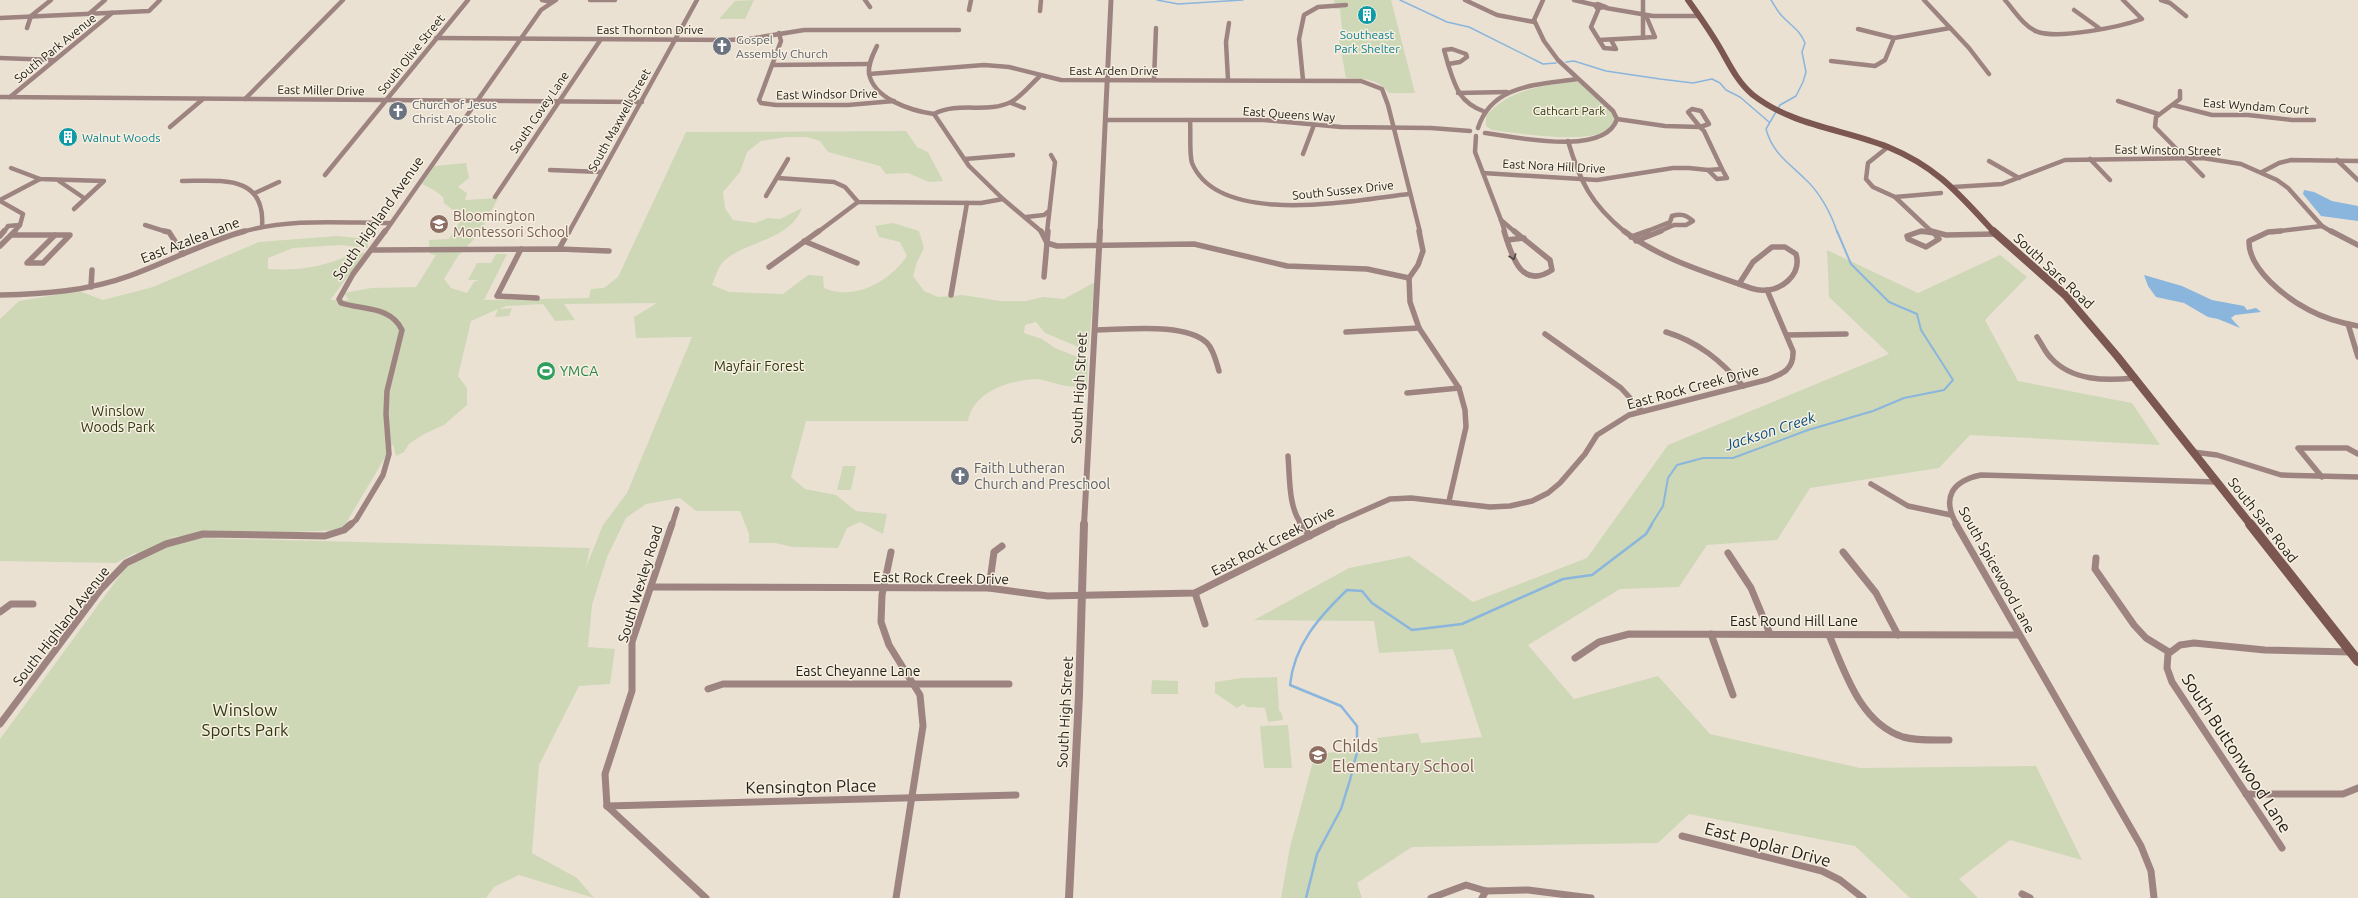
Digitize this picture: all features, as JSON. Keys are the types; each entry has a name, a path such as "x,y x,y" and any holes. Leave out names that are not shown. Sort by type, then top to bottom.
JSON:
{"main road":[{"name":"South Sare Road","path":"1688,0 1697,16 1717,43 1741,84 1769,106 1792,118 1888,147 1924,165 1954,187 1996,234 2075,306 2193,452 2358,661"}],"street":[{"path":"27,28 31,16 51,0"},
{"path":"90,13 106,0"},
{"path":"0,18 149,11 160,0"},
{"path":"245,99 343,0"},
{"name":"South Olive Street","path":"325,175 387,100 386,98 468,0"},
{"path":"542,0 554,1"},
{"path":"590,0 615,0"},
{"name":"South Maxwell Street","path":"559,249 601,172 642,102 674,39 697,0"},
{"path":"865,0 870,7"},
{"path":"970,10 971,0"},
{"path":"1040,11 1041,0"},
{"name":"South High Street","path":"1069,898 1083,596 1085,504 1111,0"},
{"path":"1466,0 1497,15 1534,22"},
{"path":"1476,136 1485,133 1568,141 1593,139 1613,130 1617,119 1612,110 1577,79 1546,45 1534,22 1534,15 1543,0"},
{"path":"1574,0 1595,5 1599,8 1646,15 1697,16"},
{"path":"1599,40 1655,37 1646,15 1643,0"},
{"path":"1924,0 1989,74"},
{"path":"2005,0 2039,33 2063,34 2142,19 2123,0"},
{"path":"2161,0 2170,4 2186,16"},
{"name":"South Highland Avenue","path":"0,724 101,589 126,563 166,544 203,534 324,536 344,530 356,520 383,475 389,454 386,414 387,391 402,330 400,322 394,316 348,307 340,303 339,299 342,290 373,250 390,223 541,10 554,1"},
{"path":"1595,5 1602,2 1606,8"},
{"path":"1303,80 1300,49 1301,27 1304,15 1318,7 1346,5"},
{"path":"1599,8 1591,26 1604,48 1616,49 1611,40"},
{"path":"2074,10 2081,17 2099,28"},
{"name":"South Park Avenue","path":"10,97 112,13"},
{"path":"1643,38 1640,27 1646,15"},
{"path":"1228,80 1226,42 1229,23"},
{"path":"1640,27 1652,27"},
{"path":"1154,80 1156,28"},
{"path":"1858,29 1894,38 1912,32 1950,28"},
{"name":"East Thornton Drive","path":"436,38 749,39 804,30 960,30"},
{"path":"779,33 781,41 773,65 869,64"},
{"path":"1831,61 1875,66 1885,60 1894,38"},
{"name":"South Covey Lane","path":"495,197 601,39"},
{"path":"877,46 869,64 869,74 873,83 894,101 908,109 934,114 944,109 989,108 1011,102 1039,77"},
{"path":"1448,64 1460,62 1466,55 1461,51 1445,49 1448,64 1458,93 1470,106 1483,111"},
{"path":"0,58 54,60"},
{"name":"East Windsor Drive","path":"773,65 759,100 761,103 779,105 849,105 878,104 894,101"},
{"name":"East Arden Drive","path":"869,74 936,66 988,65 1013,67 1039,77 1061,80 1361,80 1382,89 1393,128"},
{"path":"1458,93 1510,92 1577,79"},
{"path":"2180,90 2180,99 2158,114 2154,119 2155,127 2203,176"},
{"path":"1478,128 1483,111 1499,98 1510,92"},
{"path":"1489,93 1499,98"},
{"name":"East Miller Drive","path":"0,97 642,102"},
{"path":"170,127 203,99"},
{"path":"2118,101 2158,114"},
{"path":"1011,102 1024,108"},
{"name":"East Wyndam Court","path":"2173,105 2212,115 2248,115 2281,119 2314,120"},
{"path":"1617,119 1672,127 1700,128 1709,124 1708,120 1701,111 1695,109 1689,110 1688,112 1700,128 1707,137 1722,169 1708,170"},
{"path":"934,114 983,182 1041,230 1047,244"},
{"name":"East Queens Way","path":"1106,120 1264,120 1314,125 1431,128 1470,131"},
{"name":"South Sussex Drive","path":"1190,120 1192,162 1204,180 1220,191 1256,204 1306,206 1410,194"},
{"path":"1303,154 1314,125"},
{"path":"1393,128 1421,237 1423,251 1418,265 1409,278 1410,302 1419,328 1459,388 1466,410 1466,427 1449,501"},
{"path":"1476,136 1470,131 1478,128"},
{"path":"1478,128 1485,133"},
{"path":"1476,136 1474,144 1475,152 1519,269 1526,274 1536,275 1546,274 1552,270 1550,260 1501,220"},
{"path":"1568,141 1581,180 1588,195 1597,207 1636,241 1669,260 1739,284 1758,290 1766,290 1792,280 1796,275 1798,259 1793,250 1772,247 1754,262 1739,284"},
{"path":"1888,147 1868,163 1866,179 1873,187 1895,197 1934,233 1939,239 1934,244 1926,247 1912,242 1907,236 1921,231 1934,233 1946,235 1996,234"},
{"path":"965,158 1012,155"},
{"path":"1044,277 1049,210 1055,162 1051,155"},
{"name":"East Winston Street","path":"1954,187 1993,185 2019,178 2052,162 2090,159 2185,158 2225,160 2262,172 2288,188 2322,226 2358,245"},
{"path":"766,196 788,159"},
{"path":"2090,159 2110,180"},
{"path":"2337,160 2358,180"},
{"path":"1988,161 2019,178"},
{"path":"2262,172 2286,161 2358,161"},
{"path":"11,168 40,179 59,181 104,180 74,209"},
{"name":"East Nora Hill Drive","path":"1483,173 1581,180 1619,178 1673,168 1708,170 1717,179 1727,178 1726,173 1722,169"},
{"path":"550,170 601,172"},
{"path":"778,178 834,182 845,187 858,202"},
{"path":"0,200 40,179"},
{"path":"59,181 84,198"},
{"path":"182,181 226,182 244,187 255,193 264,205 265,214 262,227"},
{"path":"255,193 279,182"},
{"path":"1895,197 1941,193"},
{"path":"769,267 858,202 967,203 1003,199"},
{"path":"0,200 23,214 20,225 0,246"},
{"path":"952,295 967,203"},
{"path":"1026,217 1044,215 1049,210"},
{"path":"1631,237 1660,228 1686,225 1693,221 1681,213 1672,216 1671,220 1660,228 1636,241"},
{"path":"1671,220 1678,225"},
{"name":"East Azalea Lane","path":"0,295 48,294 91,287 128,276 237,234 262,227 294,224 390,223"},
{"path":"0,236 8,226 20,225"},
{"path":"145,226 169,232 183,254"},
{"path":"2322,226 2260,234 2249,241 2248,250 2255,263 2295,302 2316,313 2358,326"},
{"path":"12,235 55,235 70,235 43,263 27,263 55,235"},
{"path":"1507,240 1524,238"},
{"path":"804,241 857,263"},
{"path":"1047,244 1057,246 1194,244 1287,266 1367,269 1409,278"},
{"path":"521,249 497,296 537,298"},
{"path":"373,250 559,249 609,251"},
{"path":"91,287 92,270"},
{"name":"East Rock Creek Drive","path":"1758,290 1771,304"},
{"name":"East Rock Creek Drive","path":"651,587 989,588 1048,596 1195,593 1366,508 1390,499 1412,498 1449,501 1490,507 1510,506 1532,501 1548,493 1560,483 1585,454 1597,435 1616,422 1641,410 1766,380 1791,367 1795,358 1794,349 1771,304 1766,290"},
{"path":"2348,324 2358,357"},
{"path":"1346,332 1419,328"},
{"path":"1095,330 1181,331 1198,336 1207,343 1219,371"},
{"path":"1666,332 1683,336 1697,342 1732,373 1743,386"},
{"path":"1545,334 1621,388 1641,410"},
{"path":"1787,335 1846,334"},
{"path":"2037,337 2051,358 2077,374 2100,379 2134,378"},
{"path":"1407,393 1459,388"},
{"path":"2322,477 2298,448 2347,448 2358,454"},
{"path":"2193,452 2217,455 2281,474 2322,477 2358,477"},
{"path":"1288,456 1292,498 1297,519 1310,536"},
{"name":"South Spicewood Lane","path":"2154,898 2151,871 2141,846 1951,515 1948,502 1954,488 1968,478 1981,475 2216,482"},
{"path":"1871,484 1894,501 1908,507 1951,515"},
{"name":"South Wexley Road","path":"607,806 605,774 632,691 632,642 677,509"},
{"path":"989,588 994,552 1002,546"},
{"path":"891,552 884,588 881,622 889,645 920,695 923,726 910,799 896,898"},
{"path":"1843,552 1876,593 1898,635"},
{"path":"1728,554 1751,588 1770,634"},
{"path":"2096,558 2095,569 2134,625 2146,638 2169,652 2181,644 2198,642 2261,651 2351,652"},
{"path":"1195,593 1206,624"},
{"path":"0,612 12,604 34,604"},
{"path":"1711,634 1733,695"},
{"name":"East Round Hill Lane","path":"1575,658 1589,647 1618,636 1711,634 2019,635"},
{"path":"1829,635 1861,706 1874,719 1901,736 1924,740 1950,740"},
{"name":"South Buttonwood Lane","path":"2169,652 2166,664 2172,682 2282,848"},
{"name":"East Cheyanne Lane","path":"708,689 723,684 1010,684"},
{"path":"2246,794 2343,794 2352,792 2358,788"},
{"name":"Kensington Place","path":"607,806 1016,795"},
{"path":"607,806 706,898"},
{"name":"East Poplar Drive","path":"1682,836 1822,872 1840,880 1863,898"},
{"path":"1431,898 1466,885 1484,894 1528,890 1591,898"},
{"path":"2022,894 2030,898"}],"green space":[{"path":"754,0 745,19 719,19 735,1"},
{"path":"1334,0 1391,0 1415,93 1389,93 1385,88 1375,82 1358,78 1346,78 1339,39 1343,39 1340,9 1335,9"},
{"name":"Cathcart Park","path":"1577,81 1601,99 1612,111 1614,124 1605,132 1588,136 1543,136 1492,130 1486,126 1486,116 1495,107 1516,94 1540,87"},
{"path":"906,131 917,147 928,152 943,181 929,182 908,173 886,174 880,166 828,152 820,141 807,137 787,137 761,141 747,152 740,172 723,192 725,208 733,220 755,223 768,218 780,219 802,208 796,219 788,227 766,240 743,249 723,262 712,285 729,292 783,294 808,275 823,276 824,288 836,291 848,292 870,287 891,274 907,256 900,242 879,237 875,226 893,223 919,231 924,248 917,262 913,276 924,291 938,297 963,295 1000,301 1026,301 1043,297 1064,299 1095,282 1088,351 1045,333 1036,322 1025,325 1024,333 1042,339 1055,348 1080,358 1088,358 1087,387 1075,387 1038,379 1013,382 984,395 971,411 968,421 806,421 791,477 805,489 836,495 856,511 887,514 883,534 860,522 847,528 838,548 793,547 775,543 749,543 749,534 740,511 696,511 680,498 646,504 626,518 607,557 592,605 588,647 615,649 610,684 579,686 539,765 532,853 577,878 594,898 519,875 494,887 486,898 0,898 0,739 137,552 116,563 0,561 0,319 19,301 79,291 103,300 153,287 259,242 337,236 368,239 368,248 341,245 293,248 268,258 268,269 313,267 335,261 356,251 366,253 330,300 349,300 344,293 371,288 416,287 436,255 430,254 429,240 449,239 465,214 453,210 444,203 443,197 434,190 422,184 434,166 466,163 469,178 458,187 467,193 465,200 498,198 480,233 458,256 444,279 451,288 467,293 474,282 479,280 468,280 477,263 491,263 496,254 507,254 484,300 589,298 591,289 604,288 618,277 686,132","holes":["657,303 634,317 636,338 692,337 627,493 603,525 586,567 590,548 164,537 342,530 393,444 396,456 404,452 409,444 424,434 444,425 467,405 467,388 458,376 471,321 498,309 495,317 509,316 512,308 500,309 506,306 543,304 555,321 575,320 564,304"]},
{"path":"1827,250 1918,293 2000,255 2027,277 1985,320 2018,381 2132,403 2160,445 1970,435 1939,468 1810,488 1777,540 1707,545 1679,587 1620,589 1528,645 1574,699 1658,676 1710,734 1860,768 2036,766 2082,860 2010,840 1959,879 1978,898 1910,898 1855,846 1689,814 1658,843 1412,847 1357,883 1362,898 1281,898 1290,847 1315,754 1379,748 1377,738 1418,733 1421,743 1482,737 1453,649 1379,653 1374,621 1254,620 1349,568 1409,556 1473,602 1587,558 1668,445 1889,354 1829,297"},
{"path":"843,466 856,466 851,490 837,490"},
{"path":"1277,677 1279,710 1282,714 1283,720 1268,722 1265,708 1247,707 1243,704 1237,708 1215,693 1215,682 1242,678"},
{"path":"1152,680 1178,681 1178,694 1151,694"},
{"path":"1288,725 1292,768 1264,768 1260,726"}],"water":[{"path":"2304,190 2314,192 2332,201 2358,206 2358,221 2321,216 2303,194"},
{"path":"2144,275 2182,286 2212,300 2244,306 2247,310 2256,308 2261,312 2235,315 2231,318 2240,328 2218,319 2208,317 2184,303 2156,297 2148,286"}],"waterway":[{"path":"1157,0 1178,4 1243,0"},
{"path":"1400,0 1447,22 1469,27 1543,64 1556,63"},
{"name":"Jackson Creek","path":"1771,0 1780,14 1798,31 1805,43 1802,52 1806,72 1796,96 1780,105 1766,129 1769,138 1777,151 1810,184 1820,197 1832,218 1837,232"},
{"path":"1566,62 1574,61 1606,71 1693,83 1712,79 1720,83 1726,90 1740,97 1769,122"},
{"name":"Jackson Creek","path":"1651,525 1663,506 1668,478 1677,465 1703,458 1733,458 1808,430 1873,411 1904,398 1944,390 1953,380 1921,330 1917,314 1889,302 1851,264 1837,231"},
{"name":"Jackson Creek","path":"1306,898 1317,854 1341,809 1357,752 1357,726 1341,706 1290,685 1292,671 1302,644 1327,611 1347,590 1362,591 1372,603 1412,630 1462,624 1563,579 1592,575 1646,534 1652,524"}],"place":[{"name":"Southeast Park Shelter","path":"1367,15"},
{"name":"Gospel Assembly Church","path":"722,46"},
{"name":"Church of Jesus Christ Apostolic","path":"398,111"},
{"name":"Walnut Woods","path":"68,137"},
{"name":"Bloomington Montessori School","path":"439,224"},
{"name":"YMCA","path":"546,371"},
{"name":"Faith Lutheran Church and Preschool","path":"960,476"},
{"name":"Childs Elementary School","path":"1318,755"}],"park label":[{"name":"Mayfair Forest","path":"759,366"},
{"name":"Winslow Woods Park","path":"118,420"},
{"name":"Winslow Sports Park","path":"245,719"}]}
